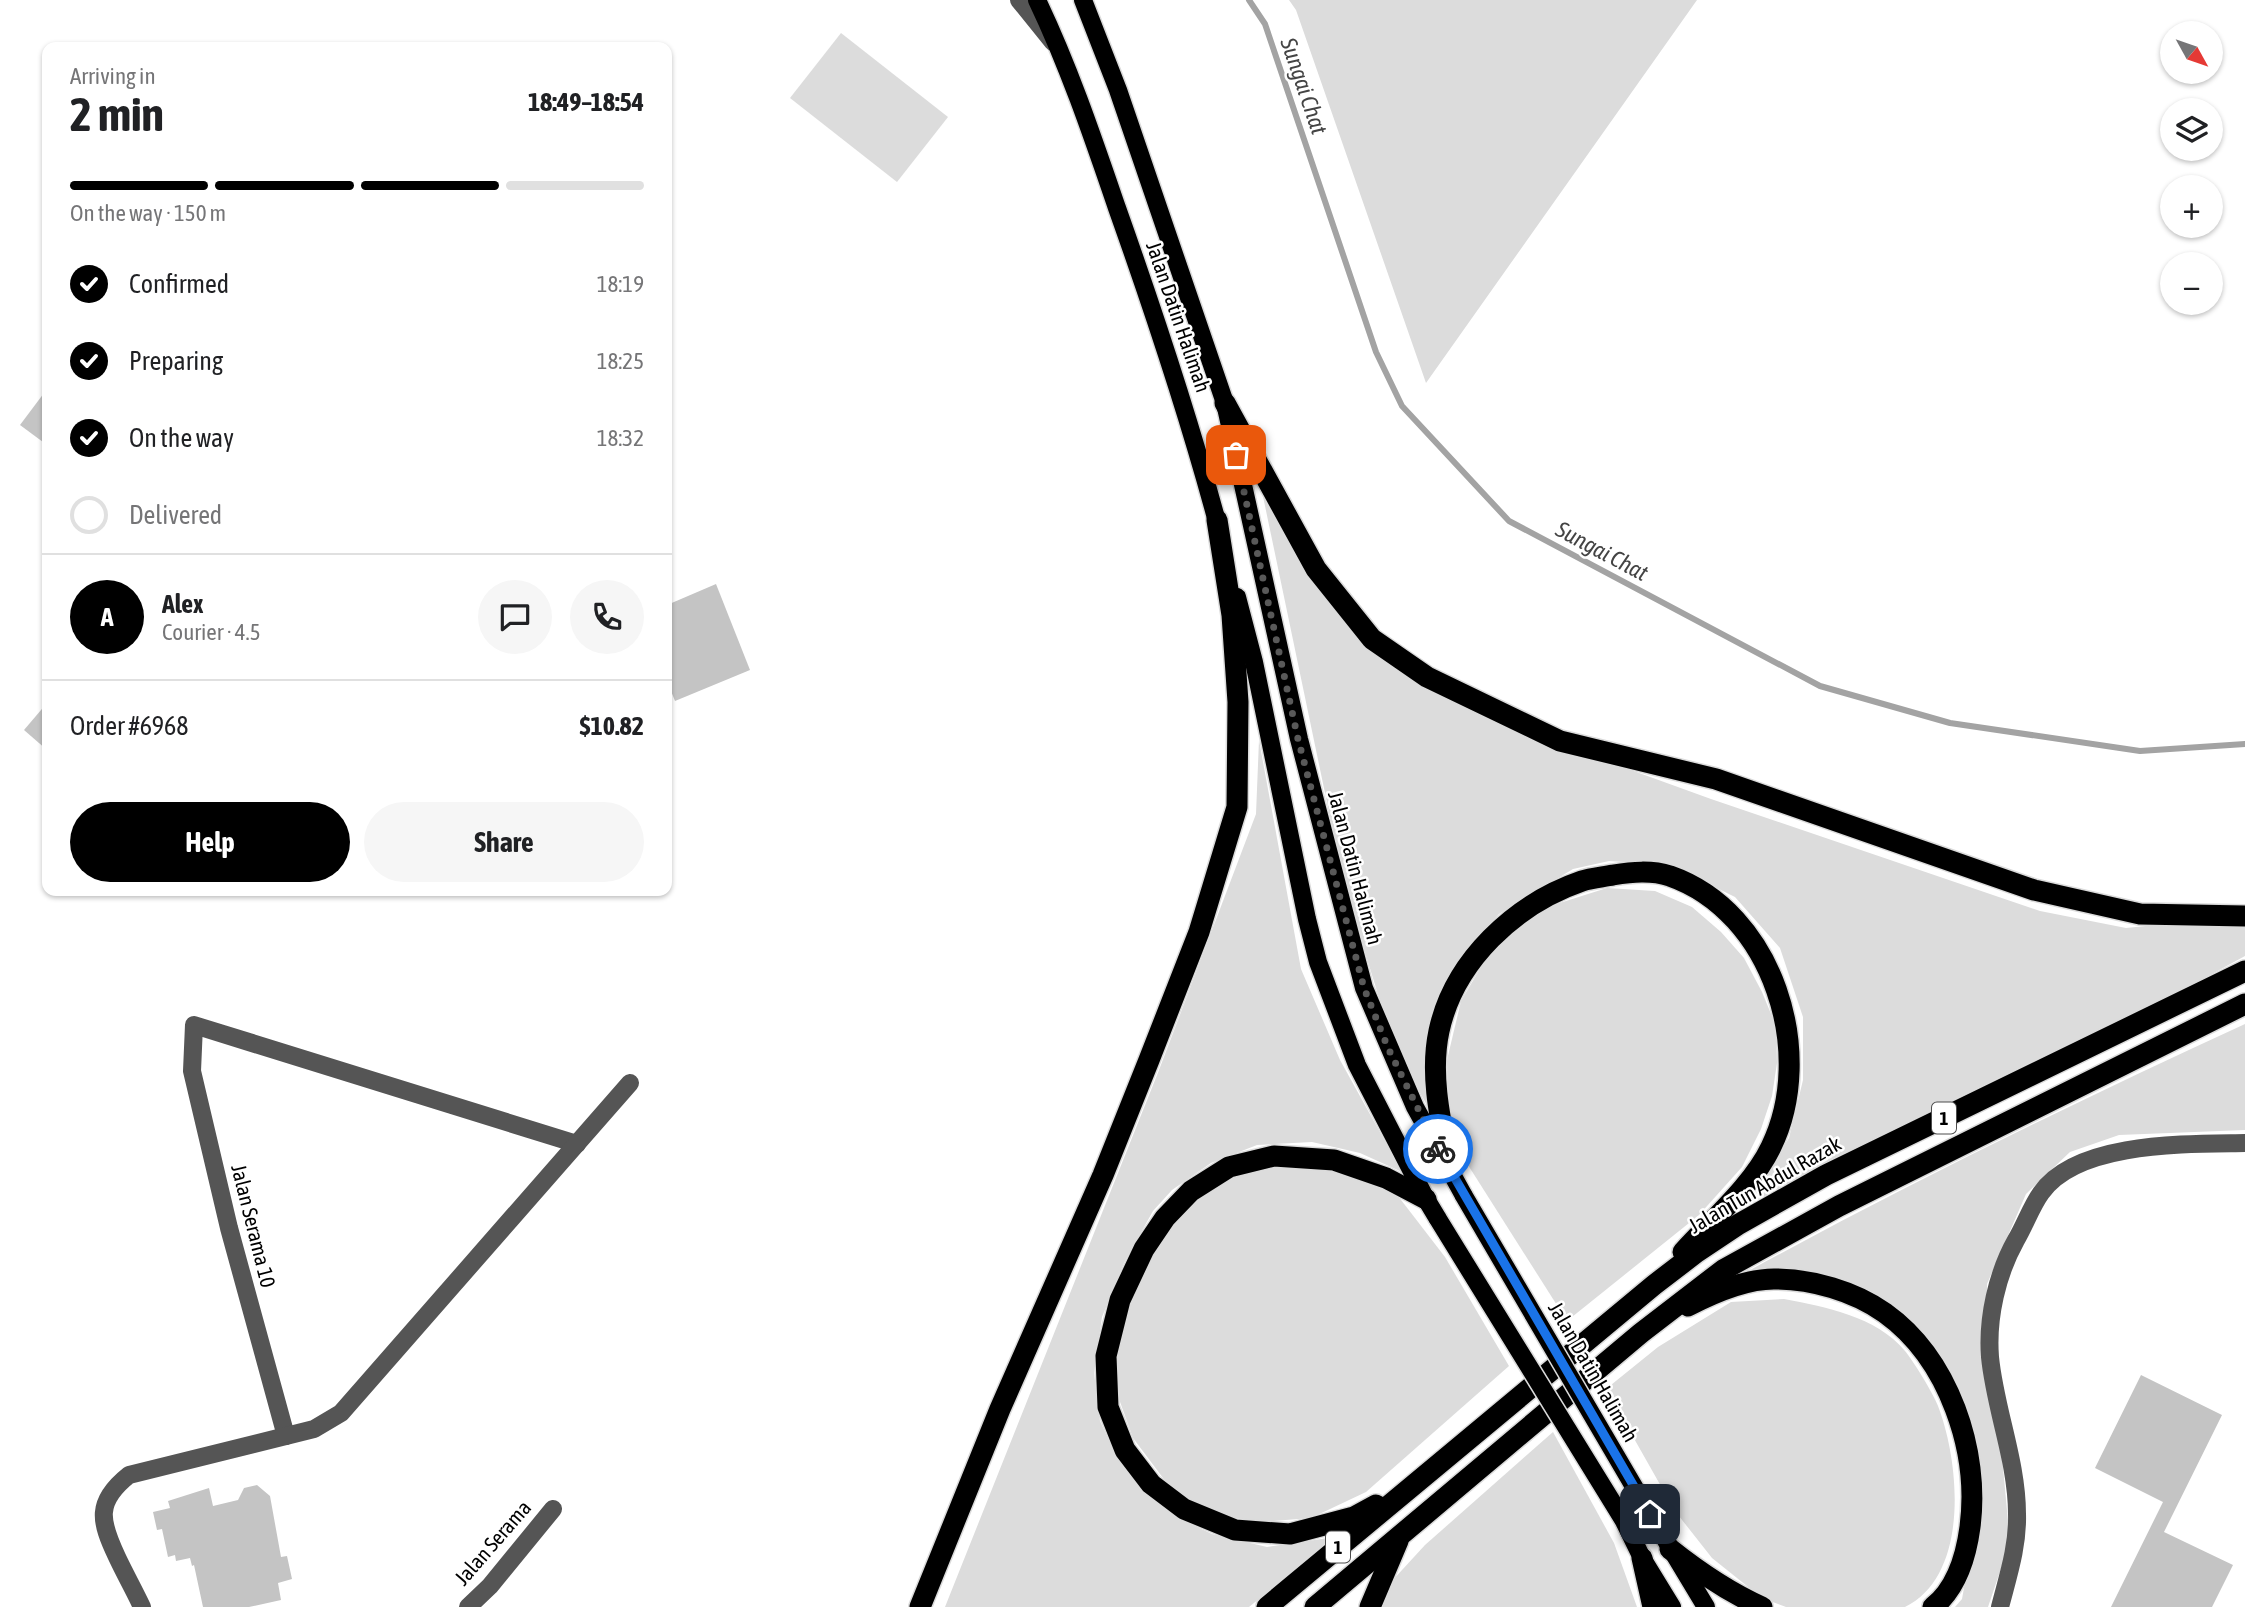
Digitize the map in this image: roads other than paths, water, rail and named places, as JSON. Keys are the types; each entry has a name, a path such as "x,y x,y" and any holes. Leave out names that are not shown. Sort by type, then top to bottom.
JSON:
{"highway":[{"path":"1225,403 1316,569 1372,639 1427,677 1560,740 1716,779 2034,890 2140,915 2245,916"},
{"path":"920,1607 1000,1409 1103,1175 1159,1035 1199,932 1237,807 1238,702 1232,615 1217,520"},
{"path":"1451,1172 1435,1068 1439,1031 1451,993 1472,958 1503,927 1542,899 1583,880 1649,872 1670,876 1701,890 1727,911 1753,941 1771,976 1782,1006 1787,1052 1787,1087 1783,1120 1770,1150 1750,1178 1654,1285"},
{"name":"Jalan Tun Abdul Razak","path":"1267,1607 1654,1285 1739,1224 1826,1175 2245,971"},
{"name":"1","path":"1315,1607 1641,1332 1723,1270 1839,1206 2245,1004"},
{"path":"1410,1487 1354,1517 1290,1534 1235,1530 1184,1509 1150,1484 1125,1450 1108,1407 1106,1356 1120,1300 1144,1249 1165,1218 1191,1191 1229,1167 1274,1156 1334,1160 1387,1178 1426,1199"},
{"path":"1641,1332 1696,1302 1741,1284 1773,1279 1831,1287 1859,1297 1886,1313 1905,1331 1938,1372 1959,1419 1967,1446 1972,1483 1971,1520 1961,1568 1947,1594 1933,1607"},
{"path":"1370,1607 1401,1536"},
{"path":"1670,1549 1715,1582 1762,1607"},
{"path":"1642,1558 1653,1607"}],"main road":[{"name":"Jalan Datin Halimah","path":"1037,0 1061,52 1176,379 1254,662 1318,962 1357,1065 1426,1199 1624,1521 1642,1558 1672,1607"},
{"name":"Jalan Datin Halimah","path":"1083,0 1118,90 1225,403 1298,739 1364,988 1415,1107 1464,1196 1706,1607"}],"street":[{"path":"1018,0 1061,52"},
{"name":"Jalan Serama 10","path":"286,1436 229,1228 192,1071 194,1025 577,1144"},
{"path":"142,1607 104,1531 104,1508 114,1487 129,1475 314,1429 341,1413 630,1083"},
{"path":"2000,1607 2016,1548 2017,1512 1990,1356 1992,1306 2010,1252 2042,1192 2060,1175 2081,1161 2116,1152 2199,1144 2245,1143"},
{"name":"Jalan Serama","path":"468,1607 490,1586 553,1509"}],"waterway":[{"name":"Sungai Chat","path":"1249,0 1265,24 1376,352 1402,406 1509,521 1820,686 1950,723 2140,751 2245,744"}]}
